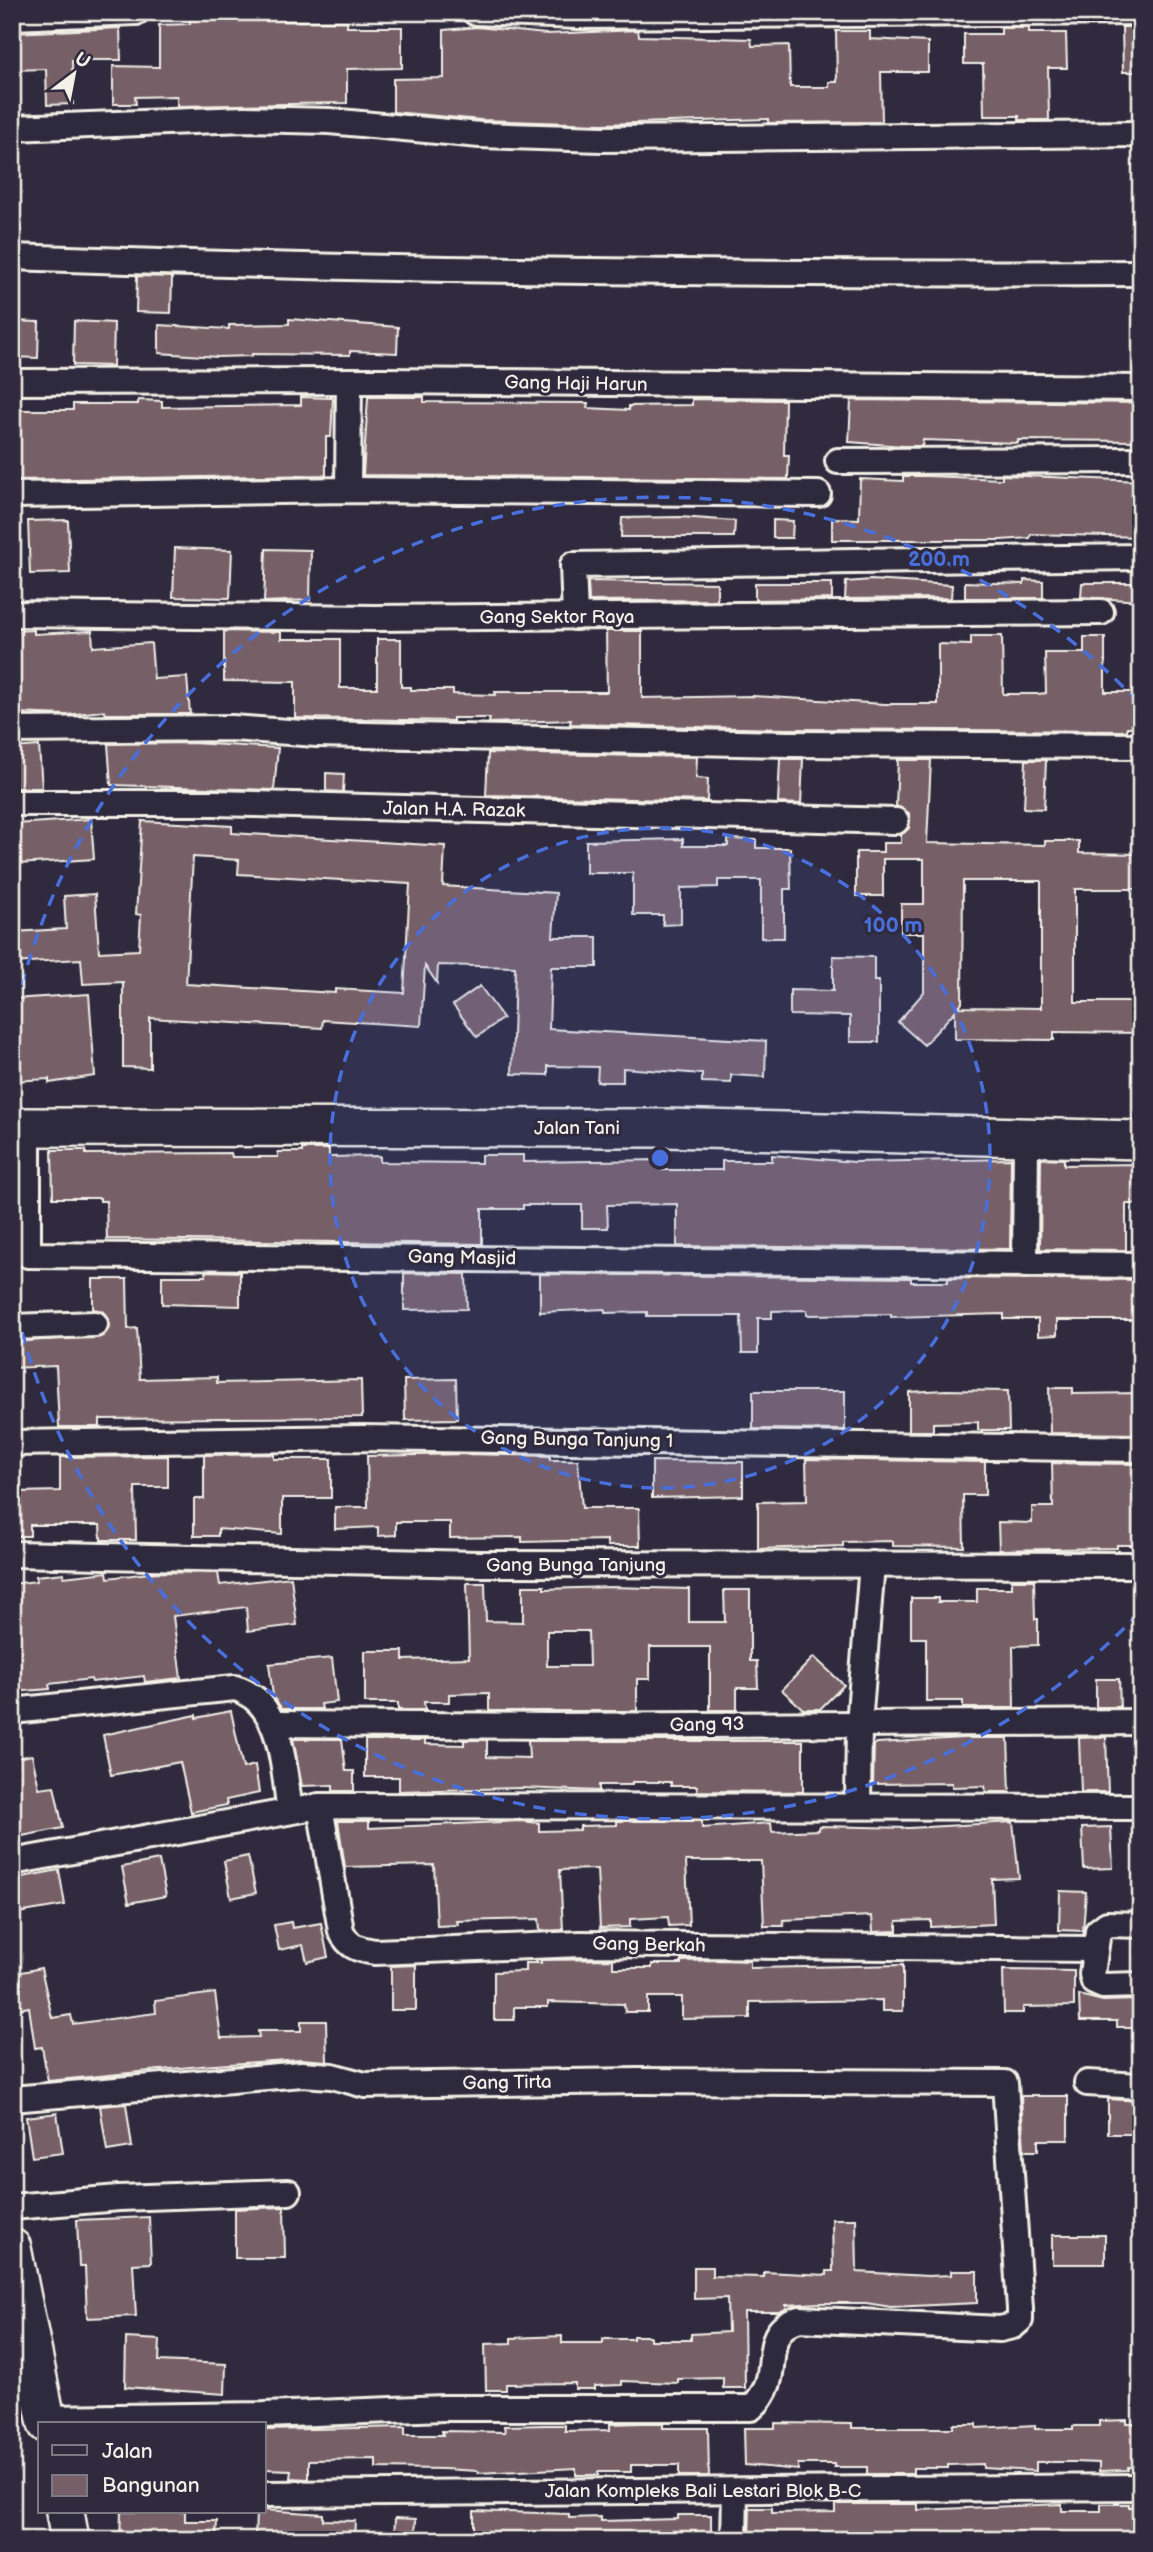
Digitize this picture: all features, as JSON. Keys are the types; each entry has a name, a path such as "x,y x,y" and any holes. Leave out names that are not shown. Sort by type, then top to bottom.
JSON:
{"street":[{"path":"12,17 136,12"},
{"path":"475,12 578,16 1141,12"},
{"path":"12,128 246,120 329,121 480,135 590,139 1141,134"},
{"path":"12,257 190,264 963,274 1141,273"},
{"path":"348,490 349,381"},
{"name":"Gang Haji Harun","path":"12,382 349,381 1141,388"},
{"path":"838,461 1141,460"},
{"path":"12,495 348,490 818,494"},
{"path":"575,617 573,565 1141,557"},
{"name":"Gang Sektor Raya","path":"12,614 375,618 1101,612"},
{"path":"12,730 232,728 317,734 788,744 1141,746"},
{"name":"Jalan H.A. Razak","path":"12,803 214,803 896,821"},
{"name":"Jalan Tani","path":"20,1127 637,1128 1141,1140"},
{"name":"Gang Masjid","path":"20,1127 28,1255 1025,1265"},
{"path":"1027,1138 1025,1265 1141,1265"},
{"path":"12,1327 95,1324"},
{"name":"Gang Bunga Tanjung 1","path":"12,1443 362,1437 1141,1449"},
{"name":"Gang Bunga Tanjung","path":"12,1554 493,1564 1141,1565"},
{"path":"858,1806 859,1724 872,1564"},
{"path":"12,1711 235,1688 258,1700 274,1724 290,1811"},
{"name":"Gang 93","path":"274,1724 554,1726 1141,1722"},
{"path":"12,1862 320,1806 1141,1807"},
{"name":"Gang Berkah","path":"320,1806 341,1931 348,1944 375,1952 581,1944 1094,1949"},
{"path":"1141,1925 1103,1926 1098,1931 1094,1949 1094,1982 1103,1986 1141,1985"},
{"name":"Gang Tirta","path":"12,2099 302,2074 332,2076 365,2085 639,2081 1004,2083 1020,2309 1020,2320 1013,2326 1000,2329 799,2319 783,2324 776,2333 768,2389 751,2407 444,2408 46,2421"},
{"path":"1087,2083 1141,2086"},
{"path":"12,2207 131,2197 288,2192"},
{"path":"14,2264 46,2421"},
{"name":"Jalan Kompleks Bali Lestari Blok B-C","path":"266,2494 1141,2487"},
{"path":"734,2540 735,2491"},
{"path":"65,2514 71,2540"}],"building":[{"path":"284,14 284,21 347,21 347,27 402,27 402,68 347,69 347,103 177,106 177,96 135,97 136,104 113,104 113,66 159,67 159,25 190,24 190,18"},
{"path":"477,27 546,34 638,30 639,36 751,39 752,46 789,45 790,87 829,87 829,82 837,82 836,31 870,31 870,39 928,42 928,72 881,72 882,122 768,123 768,119 602,124 481,120 393,112 393,79 444,78 444,30"},
{"path":"1122,27 1141,27 1141,72 1123,72"},
{"path":"120,28 121,60 72,60 73,104 47,105 46,69 12,70 12,33"},
{"path":"1001,28 1029,28 1029,33 1066,33 1067,68 1048,68 1049,120 1019,120 1019,116 984,116 983,64 964,64 964,34 1001,34"},
{"path":"137,276 172,277 171,313 136,312"},
{"path":"289,319 398,327 397,353 350,351 350,355 252,354 218,357 159,353 159,325 229,329 229,325 289,324"},
{"path":"12,321 39,322 38,358 12,357"},
{"path":"74,321 114,323 113,366 73,365"},
{"path":"301,397 333,398 331,437 326,437 326,475 12,480 12,410 73,410 73,404 138,404 138,400 162,401 162,407 301,405"},
{"path":"368,397 424,397 424,402 588,403 587,408 629,410 629,406 692,405 692,399 785,400 784,455 789,455 788,479 363,475"},
{"path":"851,400 1141,403 1141,441 1018,440 1018,443 923,440 922,446 849,442"},
{"path":"1002,475 1141,481 1141,537 1031,534 1030,538 1001,540 832,540 832,518 859,519 860,479 903,481 903,476 927,476 1002,479"},
{"path":"680,517 735,521 734,537 621,537 622,518"},
{"path":"68,520 70,573 30,574 28,521"},
{"path":"773,520 793,521 792,538 773,538"},
{"path":"175,548 232,550 230,598 173,597"},
{"path":"266,549 311,550 310,600 264,602"},
{"path":"871,580 952,585 951,598 845,599 846,582"},
{"path":"1024,580 1043,581 1043,598 965,598 965,582 1024,584"},
{"path":"588,581 717,583 717,600 589,601"},
{"path":"755,583 832,583 832,599 755,600"},
{"path":"1082,583 1141,583 1141,601 1081,597"},
{"path":"34,630 34,634 92,631 93,647 151,643 154,679 187,677 190,714 106,714 104,711 66,715 13,713 12,631"},
{"path":"224,631 281,632 281,639 340,639 340,688 377,688 377,639 401,639 401,687 411,687 411,690 453,690 453,694 496,695 495,692 607,692 606,631 642,631 642,698 753,696 885,704 938,704 938,644 971,645 971,636 1002,636 1003,694 1038,694 1046,693 1045,653 1084,653 1084,637 1105,637 1105,692 1141,692 1141,727 1127,727 1127,731 788,729 570,724 571,720 489,723 490,718 453,718 453,721 295,718 295,682 224,681"},
{"path":"192,743 278,748 274,790 111,785 108,744"},
{"path":"39,746 42,788 12,788 12,748"},
{"path":"488,753 697,757 696,778 708,779 707,801 486,795"},
{"path":"780,759 803,759 801,804 778,803"},
{"path":"898,760 931,760 927,843 1045,845 1045,841 1079,841 1079,853 1141,854 1141,889 1075,889 1075,1002 1141,1002 1141,1033 1054,1032 1054,1040 955,1039 955,1011 924,1045 898,1022 924,992 924,933 901,933 901,904 924,904 924,859 883,859 883,896 856,896 856,852 883,852 883,843 901,843 901,835 909,828 909,813 896,806","holes":["963,881 1041,881 1041,1008 958,1007 962,1003"]},
{"path":"1026,760 1046,760 1044,809 1024,808"},
{"path":"326,773 344,774 343,792 326,791"},
{"path":"91,819 94,859 18,864 15,824"},
{"path":"142,821 232,826 232,833 445,846 443,886 556,893 553,937 597,937 597,967 551,967 549,1029 766,1041 765,1077 731,1075 731,1083 702,1082 702,1074 623,1068 623,1082 597,1082 598,1067 548,1066 548,1075 512,1074 515,967 438,965 437,983 425,966 421,1026 323,1020 322,1028 150,1018 150,1068 123,1067 123,982 83,984 81,959 12,963 12,932 66,929 64,896 95,894 99,952 139,950 141,915 136,914","holes":["193,857 239,860 238,874 410,884 404,993 335,989 335,993 186,984"]},
{"path":"683,839 683,846 728,846 728,839 756,840 756,848 790,848 791,889 784,889 784,938 761,938 761,880 718,880 718,887 681,888 681,924 663,925 663,915 633,915 633,873 586,873 586,841"},
{"path":"833,956 874,957 874,981 879,981 879,1042 850,1042 850,1016 790,1015 790,990 833,991"},
{"path":"480,986 503,1018 477,1037 453,1005"},
{"path":"89,994 95,1076 49,1083 49,1079 12,1081 12,999"},
{"path":"302,1149 329,1149 329,1157 380,1156 380,1162 481,1163 481,1155 523,1155 523,1162 662,1160 662,1170 722,1170 722,1161 772,1161 772,1155 855,1162 1011,1159 1010,1249 677,1246 677,1204 607,1205 608,1228 582,1228 582,1205 523,1205 523,1209 482,1209 482,1244 107,1239 106,1201 100,1201 100,1198 53,1198 52,1150 86,1150 86,1154 231,1153 232,1157 278,1157 278,1152 302,1152"},
{"path":"1041,1158 1064,1159 1064,1165 1141,1164 1141,1204 1126,1204 1126,1250 1040,1249"},
{"path":"206,1271 240,1272 240,1306 162,1304 162,1276 206,1276"},
{"path":"404,1273 466,1274 467,1309 404,1310"},
{"path":"540,1274 911,1278 911,1282 948,1282 948,1278 1141,1280 1141,1320 1057,1320 1057,1335 1038,1336 1038,1319 1004,1319 1004,1314 891,1317 891,1314 807,1315 807,1310 772,1311 772,1318 758,1318 758,1353 742,1353 741,1316 647,1316 647,1312 605,1313 605,1309 540,1312"},
{"path":"93,1279 127,1279 128,1329 137,1328 140,1379 217,1377 217,1383 361,1380 362,1417 100,1419 100,1427 59,1427 56,1366 12,1368 12,1342 103,1336 110,1323 103,1311 93,1309"},
{"path":"456,1379 457,1419 405,1420 404,1380"},
{"path":"1049,1388 1073,1388 1073,1394 1138,1393 1138,1434 1050,1433"},
{"path":"753,1391 845,1391 845,1430 753,1429"},
{"path":"1008,1391 1009,1430 978,1430 978,1422 933,1423 933,1431 909,1431 909,1392"},
{"path":"274,1454 274,1459 331,1459 331,1498 282,1498 282,1534 218,1529 218,1536 194,1536 194,1499 204,1499 204,1455"},
{"path":"168,1456 168,1487 135,1487 136,1540 101,1540 100,1525 30,1525 30,1536 12,1536 12,1515 18,1515 17,1492 60,1491 60,1457"},
{"path":"367,1456 550,1456 550,1460 578,1460 582,1508 639,1508 640,1546 607,1546 607,1540 522,1542 522,1537 450,1538 450,1522 396,1522 396,1535 378,1536 378,1527 335,1529 335,1507 368,1507"},
{"path":"806,1459 985,1462 985,1495 963,1495 964,1547 893,1546 893,1541 758,1549 758,1502 807,1501"},
{"path":"652,1461 743,1462 743,1496 652,1498"},
{"path":"1052,1463 1138,1464 1137,1545 1117,1545 1117,1548 999,1550 998,1522 1032,1523 1032,1507 1053,1507"},
{"path":"107,1572 108,1578 157,1572 218,1573 220,1585 291,1577 297,1625 248,1631 246,1607 173,1616 181,1678 145,1682 144,1676 92,1682 91,1679 49,1684 50,1689 12,1692 12,1584 37,1581 36,1576 64,1573 64,1577"},
{"path":"1012,1580 1034,1580 1035,1619 1038,1619 1038,1645 1013,1646 1014,1708 963,1708 963,1701 926,1701 926,1638 911,1638 911,1598 938,1598 938,1602 977,1602 977,1588 1012,1588"},
{"path":"467,1583 485,1583 486,1621 523,1622 523,1586 544,1586 544,1589 689,1589 689,1622 725,1622 724,1590 750,1590 750,1661 757,1661 758,1688 737,1688 737,1710 710,1710 710,1647 650,1647 650,1679 637,1679 637,1711 489,1711 489,1693 449,1694 449,1702 424,1702 425,1710 398,1710 398,1703 365,1703 365,1651 403,1651 403,1660 469,1658","holes":["547,1631 588,1631 589,1666 547,1666"]},
{"path":"814,1657 844,1685 820,1709 803,1709 782,1690"},
{"path":"332,1658 337,1702 321,1704 322,1709 282,1709 273,1696 269,1664"},
{"path":"1096,1679 1119,1679 1120,1707 1096,1707"},
{"path":"231,1711 243,1768 255,1765 259,1793 226,1800 227,1805 191,1812 180,1762 111,1775 103,1735 196,1715 196,1718"},
{"path":"1106,1737 1108,1792 1081,1792 1079,1738"},
{"path":"1008,1738 1010,1792 986,1792 985,1786 952,1787 952,1783 873,1784 874,1745 877,1743"},
{"path":"293,1739 342,1739 346,1771 354,1771 354,1791 333,1791 333,1785 302,1786"},
{"path":"365,1740 425,1740 425,1744 464,1745 464,1740 487,1740 487,1757 529,1758 528,1741 803,1741 803,1792 697,1791 697,1786 671,1786 671,1782 599,1785 599,1791 521,1788 399,1791 399,1777 365,1777"},
{"path":"32,1755 39,1788 54,1786 63,1828 12,1838 12,1759"},
{"path":"338,1821 369,1821 369,1828 521,1821 539,1823 539,1831 580,1830 580,1826 617,1825 617,1821 702,1821 702,1828 771,1823 772,1832 819,1830 819,1826 909,1828 1013,1822 1019,1878 992,1879 994,1924 931,1927 931,1920 897,1921 897,1931 873,1932 872,1916 783,1920 784,1926 764,1926 761,1861 686,1861 689,1925 669,1926 668,1917 630,1919 630,1927 600,1928 597,1869 560,1870 563,1930 540,1931 539,1919 457,1921 458,1925 437,1926 434,1865 345,1867"},
{"path":"1111,1827 1113,1868 1084,1869 1082,1828"},
{"path":"248,1856 256,1893 231,1898 224,1861"},
{"path":"159,1860 166,1896 129,1903 122,1867"},
{"path":"59,1870 65,1905 12,1914 12,1879"},
{"path":"1060,1891 1086,1892 1083,1931 1059,1930"},
{"path":"291,1922 292,1928 321,1923 328,1957 307,1962 303,1945 279,1950 274,1925"},
{"path":"613,1959 613,1968 652,1968 652,1964 720,1960 750,1961 750,1968 903,1965 903,2011 882,2011 882,2000 750,2002 750,2018 682,2019 682,1997 648,1997 648,2012 625,2012 624,2004 548,2002 548,2007 514,2007 514,2020 494,2020 494,1972 525,1971 525,1963 541,1963 541,1960"},
{"path":"416,1965 416,2010 391,2010 391,1966"},
{"path":"41,1968 52,2018 71,2015 73,2024 156,2013 155,2001 215,1993 221,2038 259,2037 258,2031 301,2031 301,2021 326,2021 327,2061 301,2059 201,2066 48,2081 42,2047 35,2048 29,2007 19,2009 12,1976"},
{"path":"1003,1970 1074,1971 1074,2006 1023,2007 1023,2013 1004,2013"},
{"path":"1079,1995 1103,2001 1137,2000 1137,2027 1117,2027 1117,2021 1080,2021"},
{"path":"1021,2096 1068,2096 1068,2140 1038,2140 1038,2151 1024,2151"},
{"path":"1108,2099 1141,2101 1141,2134 1108,2134"},
{"path":"126,2104 132,2147 107,2151 100,2106"},
{"path":"57,2113 63,2153 32,2157 26,2117"},
{"path":"284,2207 285,2258 235,2258 235,2209"},
{"path":"149,2217 151,2263 133,2264 136,2316 87,2318 85,2266 79,2266 77,2220"},
{"path":"832,2219 856,2219 857,2272 928,2276 951,2275 951,2271 977,2271 977,2303 891,2307 866,2303 820,2303 786,2305 786,2309 779,2312 744,2312 745,2388 723,2388 723,2378 678,2379 678,2383 622,2381 622,2385 595,2386 595,2389 575,2389 575,2383 506,2384 506,2390 486,2390 485,2344 511,2343 511,2338 562,2336 562,2343 603,2343 603,2339 633,2339 633,2336 650,2336 650,2340 691,2340 691,2334 728,2332 727,2298 694,2299 694,2267 712,2267 712,2276 764,2277 764,2272 827,2275 827,2271 833,2271"},
{"path":"1052,2235 1105,2235 1105,2264 1052,2264"},
{"path":"126,2338 160,2340 159,2361 226,2364 225,2394 125,2387"},
{"path":"1127,2420 1127,2424 1141,2424 1141,2467 1128,2467 1128,2470 1099,2471 1099,2463 1036,2462 1036,2471 983,2468 983,2464 913,2468 913,2474 867,2474 867,2467 834,2467 834,2464 798,2464 798,2470 745,2465 744,2428 775,2428 775,2423 852,2424 852,2428 953,2428 953,2424 977,2424 977,2428 1035,2425 1035,2429 1073,2429 1073,2426 1099,2426 1099,2421"},
{"path":"663,2423 663,2428 708,2428 709,2476 679,2476 679,2465 631,2465 631,2472 576,2475 576,2468 478,2473 443,2469 376,2468 376,2459 309,2460 309,2479 290,2478 291,2470 266,2469 266,2430 405,2427 405,2435 443,2435 442,2431 505,2432 504,2426 565,2425 565,2431 610,2430 610,2424"},
{"path":"835,2504 918,2504 918,2510 1062,2504 1062,2511 1101,2511 1101,2504 1129,2504 1129,2507 1141,2507 1141,2540 749,2540 750,2508 772,2508 772,2513 835,2512"},
{"path":"266,2510 323,2514 323,2520 355,2521 354,2540 255,2540 256,2514 266,2514"},
{"path":"474,2511 569,2514 569,2518 601,2517 601,2521 678,2519 678,2515 711,2515 711,2540 474,2540"},
{"path":"121,2514 185,2514 185,2521 217,2521 216,2540 120,2540"},
{"path":"395,2518 416,2519 415,2540 394,2539"}]}
